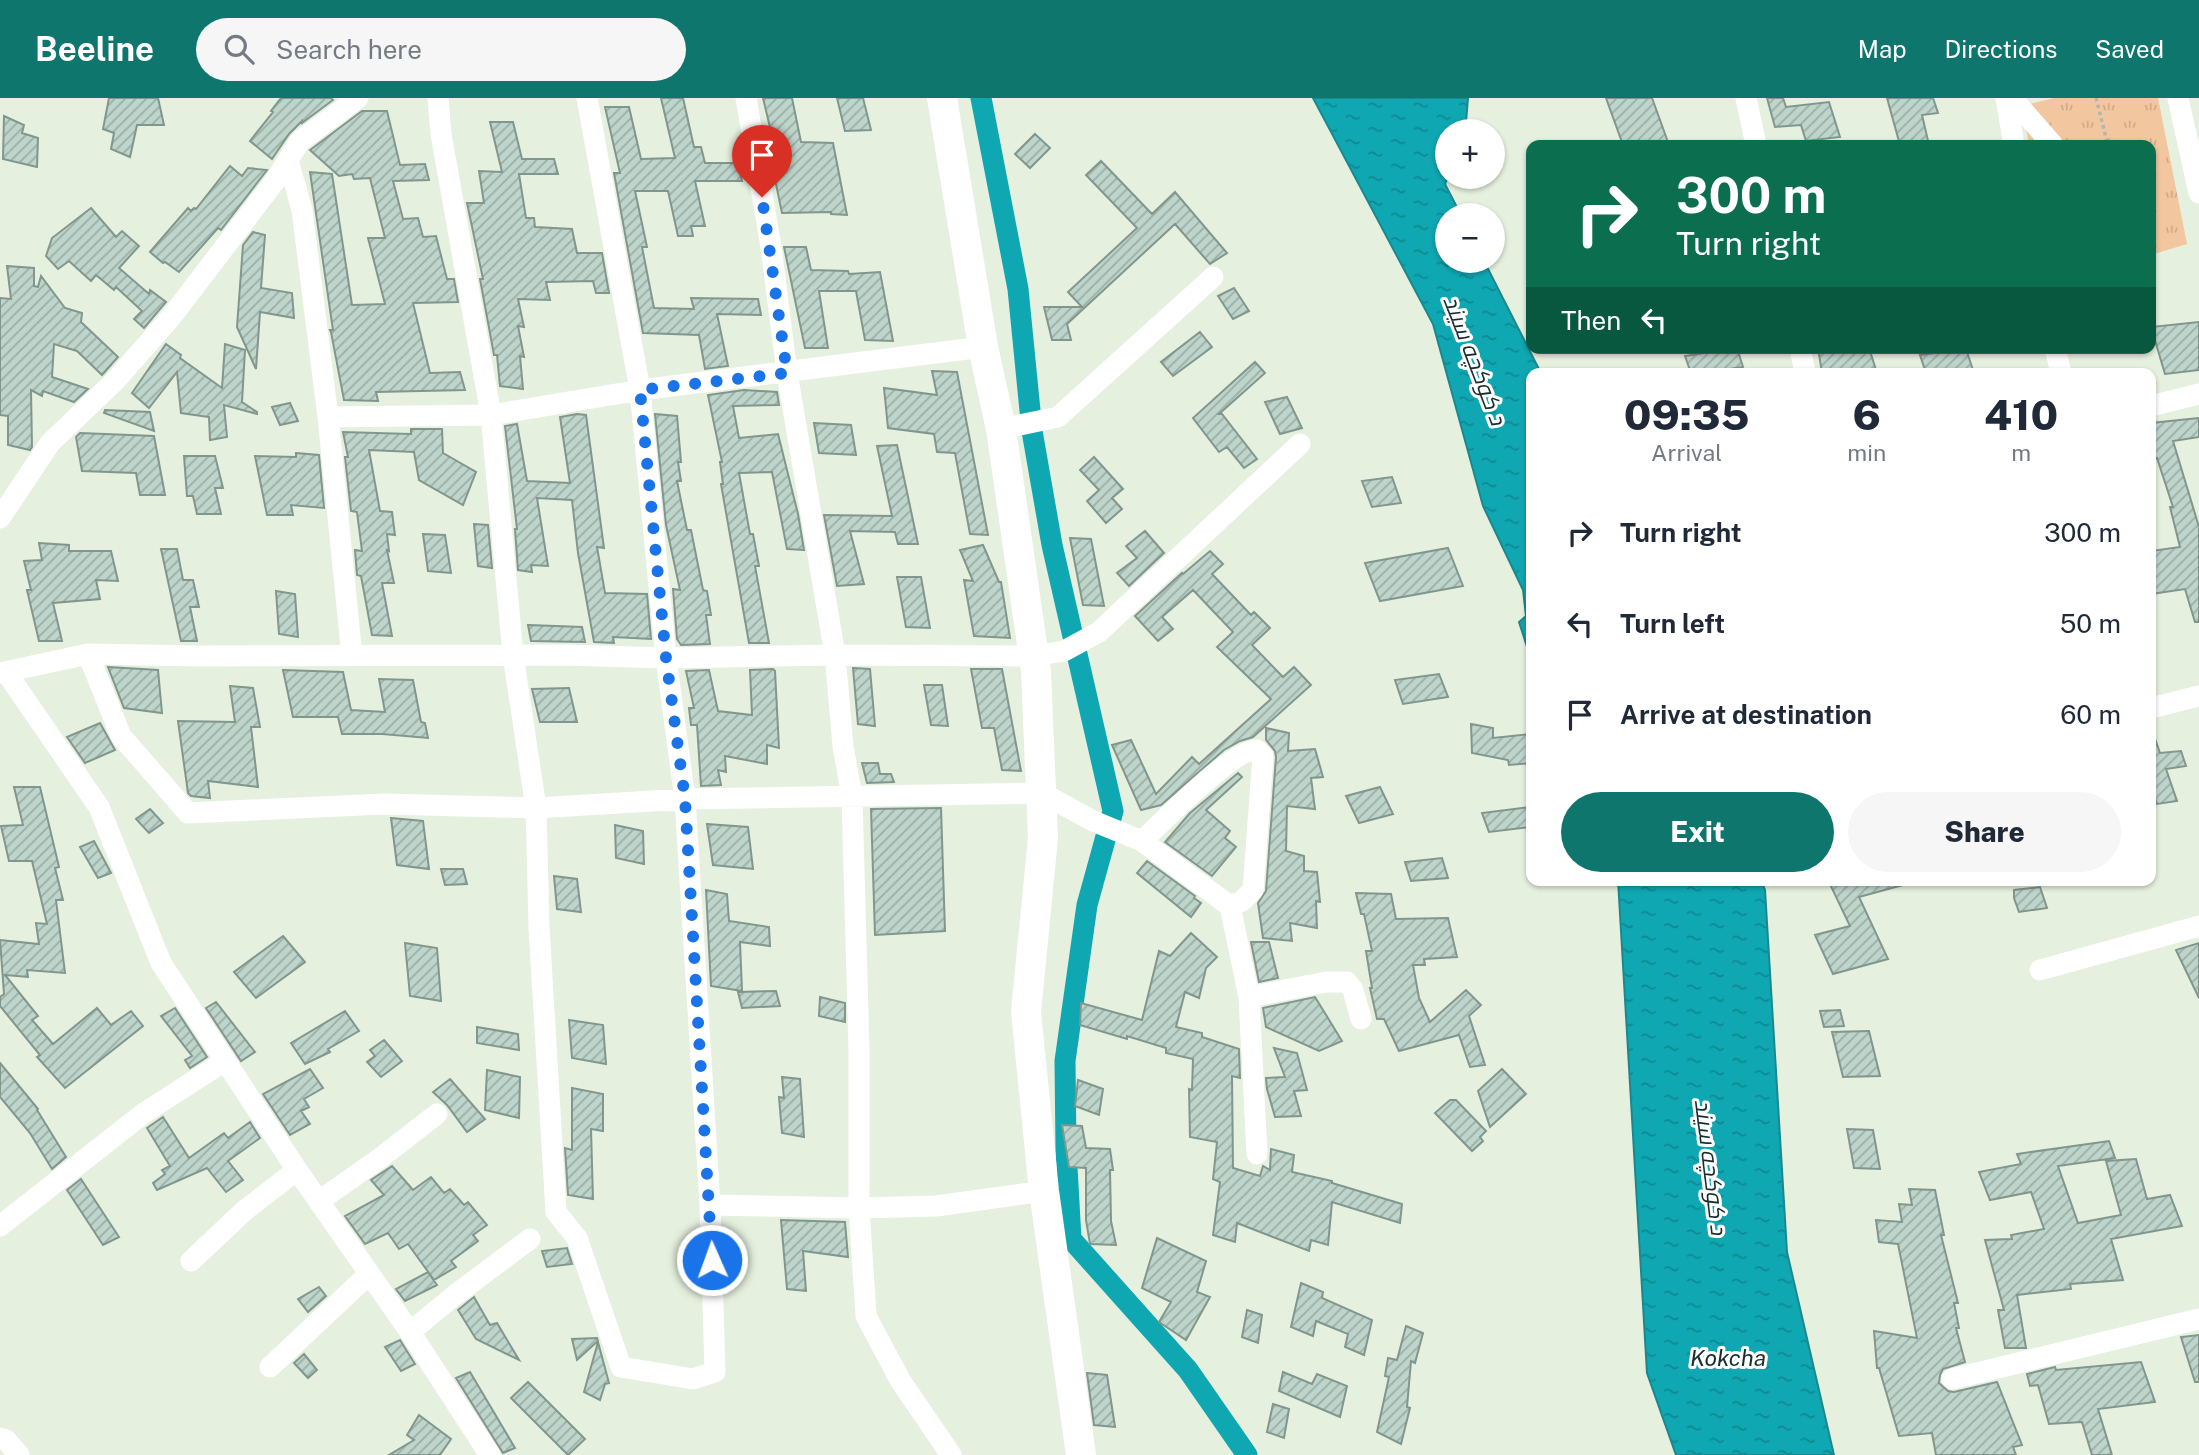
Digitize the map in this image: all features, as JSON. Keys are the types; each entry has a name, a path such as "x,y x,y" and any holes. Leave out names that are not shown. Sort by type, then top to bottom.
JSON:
{"street":[{"path":"0,518 50,443 115,381 172,316 267,192 300,141 358,98"},
{"path":"438,98 441,134 491,415 513,655 536,808 539,927 556,1212 577,1238 621,1367 694,1379 716,1372 685,799 666,658 640,390 587,98"},
{"path":"746,98 771,247 787,373 835,654 843,746 852,797 859,1050 859,1208 866,1316 900,1380 951,1455"},
{"path":"942,98 983,347 1012,427 1036,672 1042,793 1043,838 1026,1012 1044,1191 1081,1455"},
{"path":"1746,98 1755,140"},
{"path":"2006,98 2013,140"},
{"path":"2012,98 2049,140"},
{"path":"2178,98 2199,193"},
{"path":"288,160 302,210 328,418 352,656"},
{"path":"1012,427 1058,417 1213,277"},
{"path":"328,418 491,415 640,390 983,347"},
{"path":"2156,405 2199,394"},
{"path":"490,1455 161,963 99,807 3,673 88,654 666,658 835,654 1033,656 1063,651 1099,632 1300,444"},
{"path":"88,654 121,736 188,813 384,804 536,808 685,799 1042,793 1093,821 1142,841 1230,906 1249,997 1257,1154"},
{"path":"2156,707 2199,696"},
{"path":"1142,841 1221,768 1249,750 1257,750 1263,756 1252,891 1242,901 1230,906"},
{"path":"2040,970 2199,926"},
{"path":"1249,997 1326,982 1347,982 1353,990 1361,1019"},
{"path":"0,1226 144,1113 225,1061"},
{"path":"319,1201 437,1114"},
{"path":"191,1261 244,1211 297,1170"},
{"path":"709,1205 859,1208 936,1206 1044,1191"},
{"path":"410,1332 530,1239"},
{"path":"270,1367 369,1274"},
{"path":"1952,1379 2199,1319"},
{"path":"0,1438 6,1440 19,1455"}],"path":[{"path":"2096,98 2107,140"}],"green space":[{"path":"2054,98 2158,98 2187,244 2156,253 2156,140 2028,140 2022,106"}],"water":[{"name":"د کوکچه سیند","path":"1313,98 1468,98 1466,119 1435,119 1435,189 1448,189 1455,203 1435,203 1435,273 1490,273 1526,344 1526,354 1531,354 1538,368 1526,368 1526,616 1523,590 1483,506 1433,324"},
{"path":"1526,616 1526,644 1519,622"},
{"name":"Kokcha","path":"1618,886 1763,886 1787,1252 1834,1455 1676,1455 1647,1373"}],"building":[{"path":"109,98 158,98 164,125 137,125 130,157 111,149 114,133 103,129"},
{"path":"281,98 333,100 302,121 289,134 272,159 250,141"},
{"path":"661,98 683,98 694,147 701,147 705,163 738,163 742,181 695,181 705,226 691,226 693,236 678,236 668,191 635,191 647,247 642,247 654,308 694,309 691,298 758,299 761,315 717,314 728,366 705,369 699,335 643,333 614,173 620,173 605,107 629,107 641,159 675,158"},
{"path":"763,98 792,98 801,142 833,143 847,215 831,212 782,213 766,136 772,136"},
{"path":"837,98 863,98 871,130 845,131"},
{"path":"1606,98 1652,98 1667,140 1621,140"},
{"path":"1767,98 1783,98 1786,107 1829,102 1840,137 1806,140 1801,125 1775,127"},
{"path":"1887,98 1933,98 1938,113 1922,115 1928,140 1899,140"},
{"path":"362,111 387,111 400,165 425,164 429,180 393,181 403,219 418,218 423,237 436,236 447,279 454,279 458,302 413,303 430,373 460,372 465,390 376,392 378,401 344,400 330,330 333,330 310,172 332,174 352,305 385,304 368,238 385,238 370,178 354,179 352,174 339,176 310,150"},
{"path":"4,116 24,125 22,133 38,138 37,167 3,159"},
{"path":"490,122 513,122 522,159 554,159 558,174 519,174 526,218 534,218 535,227 572,229 577,253 602,253 609,293 596,293 593,281 546,282 550,300 518,299 524,327 518,326 524,357 520,356 523,389 500,386 497,355 494,355 480,279 483,279 467,203 484,203 479,171 502,172"},
{"path":"1035,134 1050,148 1030,168 1015,154"},
{"path":"1101,161 1152,214 1175,192 1227,253 1210,264 1175,224 1067,324 1071,340 1052,340 1044,307 1082,307 1068,292 1137,228 1086,175"},
{"path":"230,166 242,176 248,168 267,170 221,230 218,228 179,272 163,263 150,252 188,208 191,211 196,209"},
{"path":"91,208 116,237 122,231 139,246 119,268 149,294 150,290 166,302 144,328 134,319 142,311 116,287 114,290 96,275 91,281 69,261 58,269 46,256 52,238"},
{"path":"253,232 265,235 261,288 292,293 294,318 260,312 256,369 237,327 243,245"},
{"path":"784,247 806,247 811,270 848,271 849,274 880,272 893,341 865,340 856,291 819,291 828,348 805,348"},
{"path":"7,266 34,268 34,286 38,287 41,276 65,308 82,313 81,322 118,357 102,375 77,351 54,344 52,377 88,389 74,402 43,391 42,396 31,390 30,450 8,445 8,416 0,415 0,298 11,299"},
{"path":"1234,288 1249,311 1233,319 1218,296"},
{"path":"2199,322 2199,370 2165,374 2156,344 2156,326"},
{"path":"1200,332 1212,347 1173,376 1161,362"},
{"path":"166,344 181,355 180,358 222,388 225,344 245,350 242,402 257,414 224,405 227,437 210,440 209,417 181,413 177,372 149,408 132,393"},
{"path":"1739,354 1743,367 1689,368 1685,356"},
{"path":"1819,354 1871,354 1875,368 1821,368"},
{"path":"1968,354 1972,368 1924,368 1920,355"},
{"path":"1255,362 1265,373 1219,414 1222,414 1257,459 1244,468 1227,447 1219,452 1193,418"},
{"path":"932,371 957,372 988,535 970,534 955,453 937,452 934,434 888,428 884,388 937,395"},
{"path":"744,390 777,392 779,405 733,406 739,438 778,434 804,550 787,549 772,472 739,473 759,566 755,566 769,643 749,643 721,484 722,462 708,395"},
{"path":"1287,397 1302,428 1280,434 1265,402"},
{"path":"290,403 298,421 280,425 272,407"},
{"path":"105,410 150,412 154,431 104,413"},
{"path":"655,414 677,416 681,481 677,481 687,530 691,530 703,590 707,591 711,615 706,615 710,644 681,645 677,639 673,589 680,590 666,525"},
{"path":"586,415 604,548 597,547 605,593 647,594 651,639 613,637 614,643 594,642 578,553 572,500 537,498 548,566 531,565 532,572 518,570 517,529 505,426 517,424 527,481 570,483 560,417"},
{"path":"2199,418 2199,437 2173,441 2199,527 2199,622 2195,622 2185,589 2156,593 2156,550 2180,547 2170,507 2173,507 2156,458 2156,422"},
{"path":"814,423 851,425 856,455 819,453"},
{"path":"411,429 442,429 443,453 476,472 463,505 419,480 414,452 369,450 380,511 392,512 395,535 387,534 389,551 387,550 394,583 382,583 392,636 372,635 361,576 357,575 355,550 362,551 357,512 351,511 345,457 348,457 343,432 411,434"},
{"path":"80,433 154,436 165,495 140,495 136,473 82,471 76,437"},
{"path":"897,445 918,544 898,544 895,532 850,531 864,584 837,586 824,515 892,516 877,446"},
{"path":"296,453 319,455 324,508 291,505 293,515 267,515 255,456 296,457"},
{"path":"184,456 215,456 223,488 215,488 221,514 197,514 193,496 187,496"},
{"path":"1094,457 1123,489 1112,498 1122,509 1106,523 1087,501 1099,490 1080,470"},
{"path":"1392,477 1401,503 1372,507 1362,481"},
{"path":"474,524 488,525 492,568 478,566"},
{"path":"1145,531 1164,553 1129,586 1117,573 1137,558 1126,546"},
{"path":"423,534 445,535 451,573 428,571"},
{"path":"1070,538 1091,539 1104,606 1083,605"},
{"path":"39,543 69,545 69,551 111,551 118,581 96,580 100,599 53,603 62,641 39,641 27,590 31,590 24,561 42,560"},
{"path":"983,545 1001,582 1010,638 974,636 964,580 973,581 960,550"},
{"path":"1448,548 1463,586 1380,601 1365,563"},
{"path":"161,549 177,549 183,580 193,580 199,607 190,607 197,641 181,641"},
{"path":"1210,551 1223,564 1212,574 1251,615 1254,612 1270,628 1252,645 1283,677 1294,667 1311,685 1253,737 1224,750 1161,805 1141,810 1112,745 1131,740 1156,794 1192,757 1199,764 1271,699 1217,647 1233,632 1193,590 1162,617 1173,629 1158,641 1135,616"},
{"path":"897,577 921,577 930,628 906,627"},
{"path":"276,591 295,594 298,637 279,634"},
{"path":"528,625 582,627 585,642 531,641"},
{"path":"108,667 158,670 162,713 124,708"},
{"path":"853,668 870,669 875,726 858,724"},
{"path":"773,669 779,748 767,745 767,764 725,756 726,772 718,770 721,785 701,786 697,725 691,725 689,708 694,708 686,671 709,670 718,711 752,715 750,670"},
{"path":"971,669 1002,669 1021,771 1002,770 994,728 982,728"},
{"path":"283,670 343,672 351,710 385,712 379,679 413,680 421,722 425,723 428,738 342,734 338,717 293,717"},
{"path":"1439,674 1448,697 1403,704 1395,680"},
{"path":"924,685 942,685 948,726 931,725"},
{"path":"230,686 253,688 260,727 251,727 258,787 208,781 210,798 191,796 188,793 178,721 235,722"},
{"path":"569,688 577,722 540,722 532,689"},
{"path":"100,723 115,750 85,763 67,737"},
{"path":"1471,724 1493,728 1493,738 1526,735 1526,763 1509,765 1508,760 1472,753"},
{"path":"1266,728 1289,733 1288,751 1315,749 1323,777 1311,778 1315,809 1287,806 1286,851 1304,856 1304,871 1317,872 1320,902 1316,901 1317,928 1290,923 1292,941 1263,938 1258,903 1266,891 1276,757 1275,751 1266,740"},
{"path":"2156,742 2160,753 2181,751 2186,766 2166,769 2177,801 2157,804"},
{"path":"862,763 878,763 880,774 891,774 894,782 867,783"},
{"path":"1238,773 1242,777 1206,810 1230,831 1225,838 1236,847 1212,876 1165,842 1190,813"},
{"path":"14,787 40,787 59,867 55,868 63,900 56,900 65,973 27,970 28,977 5,975 38,1016 32,1020 53,1044 97,1008 111,1025 131,1011 143,1026 65,1088 37,1057 40,1055 0,1006 0,997 4,994 0,940 39,944 36,923 47,924 32,861 9,861 1,826 23,825"},
{"path":"1380,787 1393,814 1359,823 1346,796"},
{"path":"941,808 945,931 875,935 871,809"},
{"path":"1526,808 1526,828 1489,832 1482,813"},
{"path":"150,809 163,823 149,833 136,819"},
{"path":"391,818 423,821 429,869 397,865"},
{"path":"707,824 748,827 753,869 713,865"},
{"path":"615,825 643,831 644,864 616,858"},
{"path":"94,841 111,873 98,878 80,847"},
{"path":"1442,858 1448,878 1411,881 1405,862"},
{"path":"1147,861 1201,903 1191,917 1137,873"},
{"path":"441,869 463,869 467,884 445,885"},
{"path":"554,876 577,879 581,912 557,909"},
{"path":"1831,886 1899,886 1859,897 1888,959 1833,974 1815,935 1850,926"},
{"path":"2040,887 2047,908 2019,912 2014,890"},
{"path":"706,890 727,894 729,921 769,927 770,946 740,942 742,991 711,986"},
{"path":"1356,893 1391,894 1396,919 1448,918 1457,957 1424,959 1425,965 1413,965 1419,998 1430,1022 1466,990 1481,1005 1469,1016 1485,1065 1470,1067 1459,1035 1399,1051 1384,1019 1377,1019 1366,951 1372,951 1364,914 1361,914"},
{"path":"1191,933 1217,957 1206,968 1199,998 1185,992 1176,1027 1202,1033 1202,1037 1239,1049 1240,1078 1232,1076 1233,1168 1260,1176 1263,1166 1270,1170 1271,1149 1294,1155 1292,1172 1332,1181 1402,1204 1400,1223 1332,1202 1328,1245 1311,1240 1309,1251 1237,1223 1235,1242 1213,1235 1220,1182 1213,1179 1217,1142 1190,1137 1189,1089 1192,1090 1193,1059 1166,1053 1166,1048 1127,1036 1127,1039 1080,1025 1081,1003 1142,1020 1159,951 1170,956"},
{"path":"283,936 305,962 256,998 234,972"},
{"path":"1251,942 1269,942 1278,978 1259,982"},
{"path":"405,943 437,948 441,1001 410,996"},
{"path":"2199,943 2199,998 2176,950"},
{"path":"776,991 780,1006 742,1008 738,992"},
{"path":"820,997 845,1003 845,1022 819,1016"},
{"path":"1315,997 1342,1041 1319,1051 1266,1027 1263,1008"},
{"path":"216,1002 255,1052 241,1061 206,1008"},
{"path":"175,1008 207,1057 190,1068 185,1060 192,1056 161,1016"},
{"path":"1840,1010 1844,1026 1824,1027 1820,1011"},
{"path":"345,1011 359,1031 328,1049 330,1052 305,1064 291,1043"},
{"path":"569,1020 603,1025 606,1064 572,1058"},
{"path":"477,1027 518,1034 519,1050 477,1043"},
{"path":"1869,1031 1880,1076 1843,1077 1832,1032"},
{"path":"384,1040 402,1061 381,1077 367,1062 375,1056 370,1050"},
{"path":"1274,1048 1297,1053 1307,1090 1294,1091 1301,1116 1275,1117 1266,1078 1285,1077"},
{"path":"0,1063 38,1109 66,1157 52,1169 30,1133 0,1097"},
{"path":"310,1069 323,1088 304,1099 309,1107 301,1111 310,1124 290,1135 263,1094"},
{"path":"1502,1069 1526,1094 1490,1127 1478,1091"},
{"path":"487,1070 520,1077 519,1118 485,1110"},
{"path":"782,1077 800,1079 804,1137 782,1133 779,1097 784,1098"},
{"path":"450,1079 485,1119 467,1132 447,1105 433,1092"},
{"path":"1078,1080 1103,1089 1099,1115 1075,1106"},
{"path":"572,1088 603,1094 603,1131 591,1129 593,1199 568,1195 565,1148 572,1150"},
{"path":"1450,1100 1456,1100 1486,1131 1480,1137 1483,1141 1472,1151 1435,1113"},
{"path":"163,1117 189,1158 224,1133 228,1138 250,1122 260,1138 228,1161 243,1180 226,1192 207,1168 157,1190 153,1183 165,1174 162,1170 170,1166 147,1128"},
{"path":"1062,1125 1082,1126 1086,1148 1110,1149 1113,1170 1110,1170 1111,1221 1116,1245 1090,1244 1086,1220 1086,1168 1069,1167"},
{"path":"1847,1129 1873,1130 1880,1169 1854,1168"},
{"path":"2109,1141 2115,1158 2058,1166 2078,1223 2121,1215 2106,1161 2136,1159 2147,1199 2170,1195 2182,1226 2111,1239 2123,1280 2070,1284 2071,1289 2017,1295 2026,1348 2005,1348 1998,1310 2004,1310 1985,1240 2012,1239 2011,1235 2044,1229 2031,1192 1990,1200 1979,1172 2021,1164 2017,1154"},
{"path":"392,1166 413,1190 431,1177 444,1193 450,1189 464,1205 468,1202 487,1225 473,1235 478,1241 451,1261 456,1267 434,1280 408,1244 399,1249 388,1233 365,1244 345,1216 384,1195 371,1180"},
{"path":"81,1179 119,1237 103,1245 67,1190"},
{"path":"1909,1189 1935,1190 1944,1235 1941,1235 1958,1303 1954,1303 1959,1328 1956,1328 1965,1362 1943,1369 1939,1383 1948,1391 1954,1392 1997,1382 2022,1445 2013,1447 2016,1455 1936,1455 1932,1433 1899,1436 1877,1368 1874,1331 1917,1338 1898,1244 1879,1242 1876,1220 1902,1222 1899,1204 1912,1205"},
{"path":"781,1220 845,1222 848,1257 803,1251 806,1291 787,1289"},
{"path":"1157,1238 1206,1261 1197,1292 1210,1297 1186,1340 1159,1322 1171,1302 1142,1288"},
{"path":"567,1248 572,1264 547,1267 542,1251"},
{"path":"428,1272 437,1285 405,1301 396,1289"},
{"path":"1301,1283 1323,1292 1322,1298 1372,1320 1364,1355 1345,1347 1348,1334 1316,1321 1313,1336 1291,1327"},
{"path":"319,1287 326,1296 308,1312 298,1299"},
{"path":"474,1297 490,1325 497,1323 519,1360 476,1339 458,1310"},
{"path":"1247,1310 1262,1315 1258,1343 1242,1337"},
{"path":"1406,1326 1423,1333 1415,1363 1411,1361 1407,1407 1410,1408 1401,1444 1377,1432 1389,1377 1385,1376 1388,1358 1397,1360"},
{"path":"2199,1335 2199,1382 2195,1382 2181,1337"},
{"path":"597,1338 598,1341 577,1360 572,1339"},
{"path":"400,1340 415,1364 401,1371 385,1347"},
{"path":"598,1342 609,1383 605,1384 600,1400 584,1392"},
{"path":"304,1354 317,1370 308,1378 294,1363"},
{"path":"2141,1362 2155,1402 2098,1409 2112,1455 2092,1455 2082,1422 2049,1424 2038,1385 2030,1386 2027,1374 2055,1367 2056,1370"},
{"path":"470,1372 515,1448 503,1453 456,1378"},
{"path":"1283,1372 1312,1384 1317,1374 1347,1386 1340,1417 1279,1391"},
{"path":"1087,1373 1107,1375 1115,1427 1094,1425"},
{"path":"528,1382 585,1439 568,1455 511,1398"},
{"path":"1273,1404 1289,1409 1284,1438 1267,1432"},
{"path":"419,1415 451,1439 440,1455 389,1455 414,1440 407,1435"}],"waterway":[{"path":"981,98 1018,289 1032,431 1052,545 1113,811 1087,905 1065,1061 1071,1239 1188,1370 1247,1455"}],"route":[{"path":"712,1260 685,799 666,658 640,390 787,373 762,197"}]}
